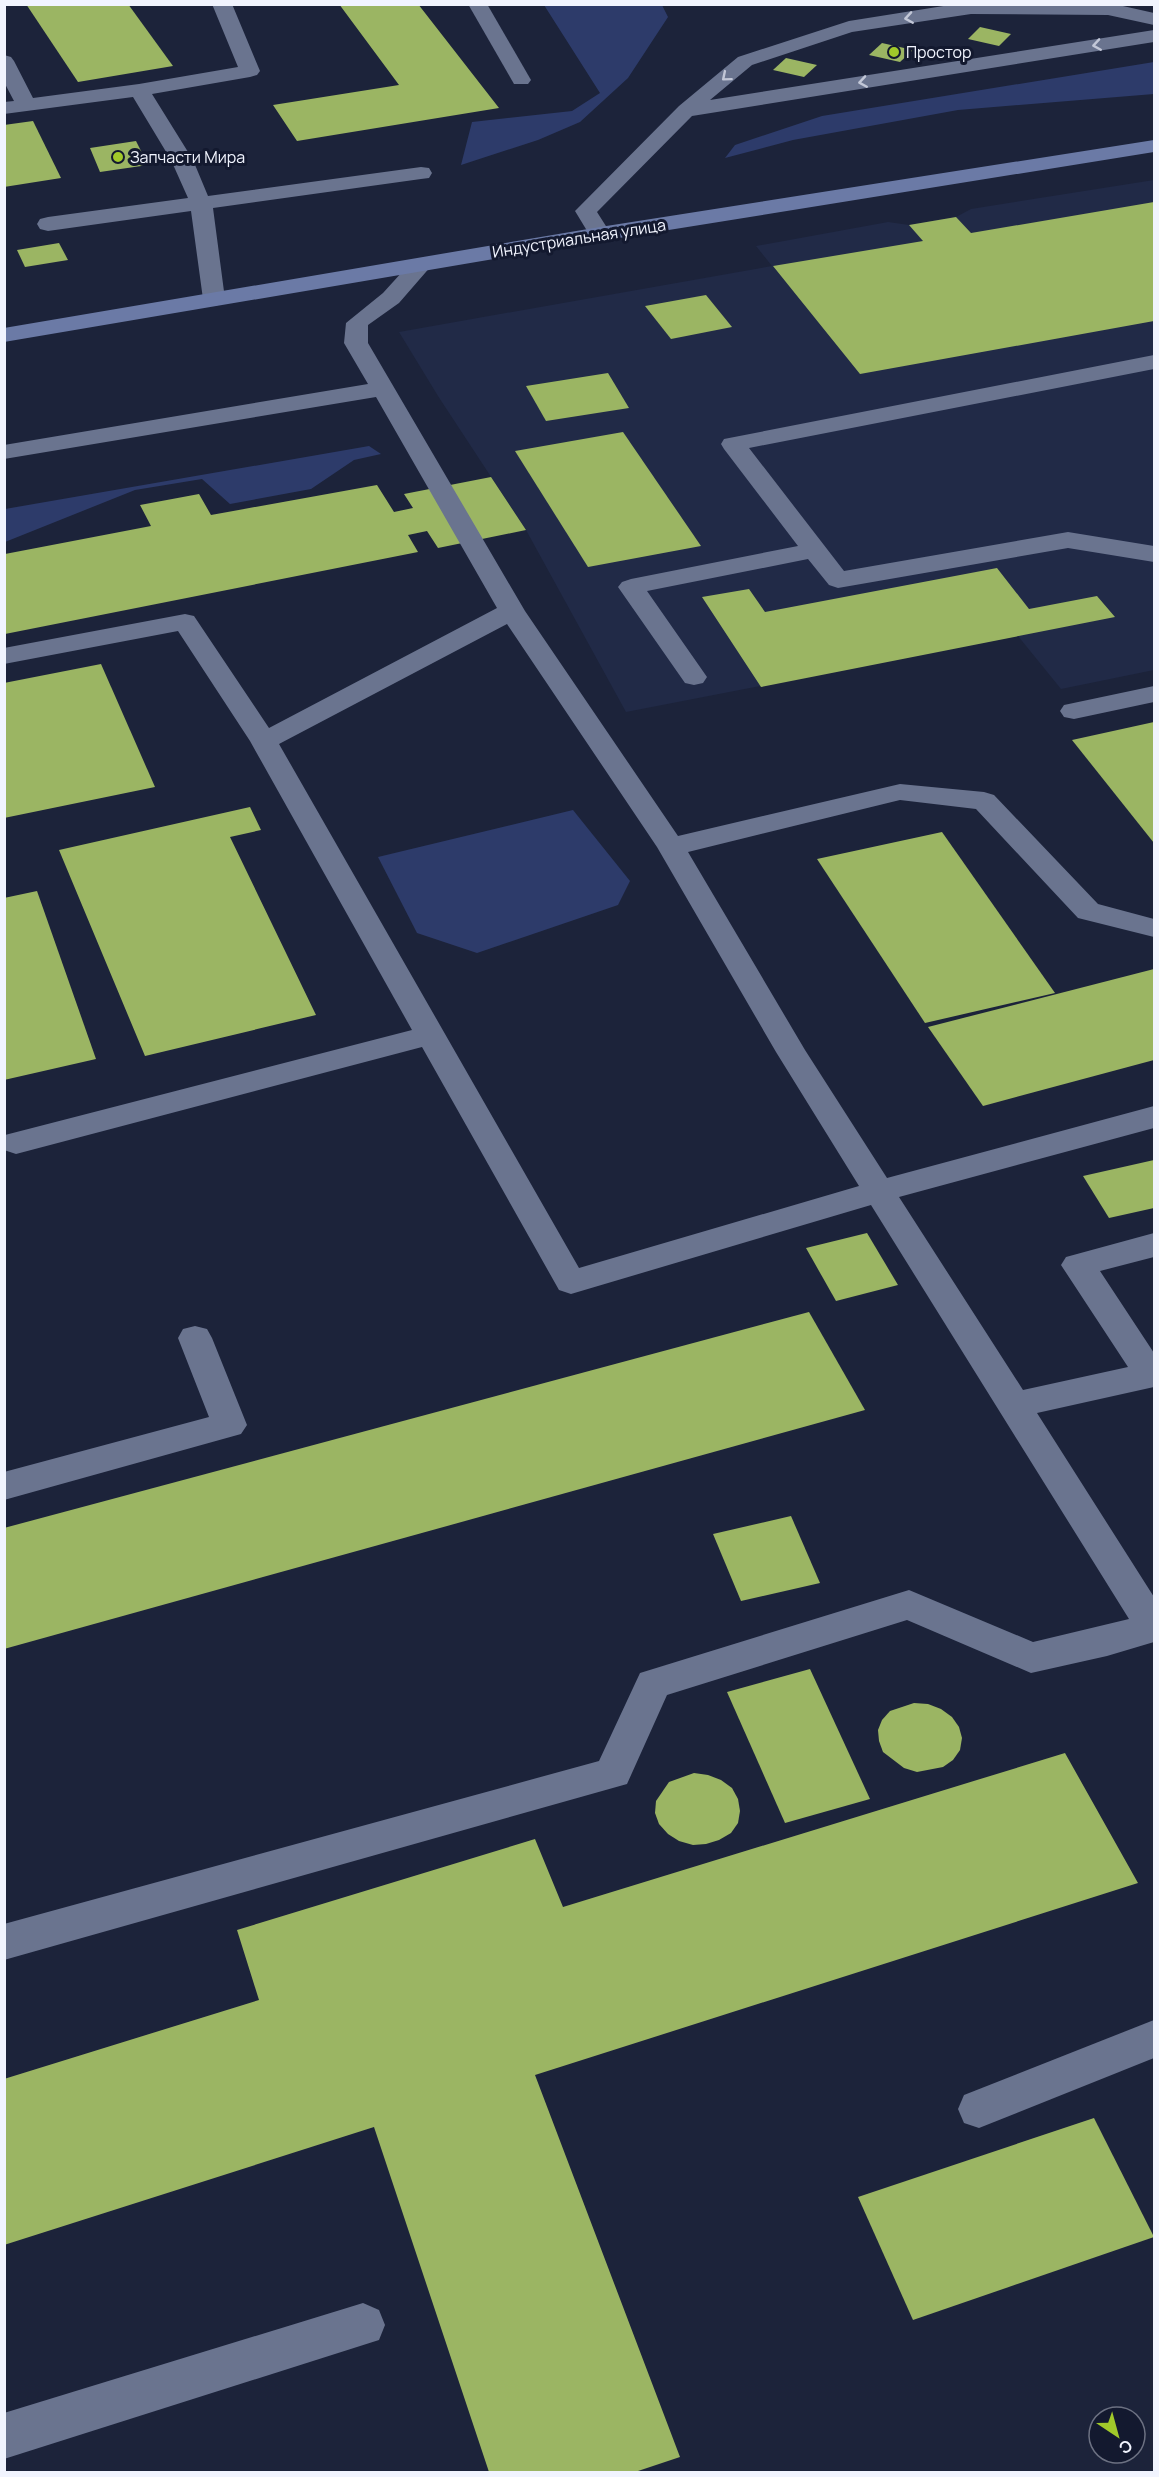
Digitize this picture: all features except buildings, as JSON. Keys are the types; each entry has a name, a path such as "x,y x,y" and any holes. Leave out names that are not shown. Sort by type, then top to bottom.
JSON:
{"main road":[{"name":"Индустриальная улица","path":"4,335 600,234 1155,146"}],"lane":[{"path":"4,108 139,90 250,71 222,4"},
{"path":"477,4 521,80"},
{"path":"600,234 586,211 686,110 745,62 849,27 971,8 1108,9 1155,19"},
{"path":"686,110 1155,36"},
{"path":"4,61 26,105"},
{"path":"139,90 182,160 201,203 214,299"},
{"path":"48,224 421,173"},
{"path":"4,1942 613,1773 653,1684 909,1605 1031,1658 1107,1641 1154,1627 790,1052 671,847 512,611 356,343 357,323 391,298 421,265"},
{"path":"1155,362 733,444 838,580 1068,540 1155,554"},
{"path":"4,452 382,389"},
{"path":"694,677 631,587 814,550"},
{"path":"264,741 512,611"},
{"path":"4,656 185,622 264,741 572,1282 879,1191 1155,1117"},
{"path":"1074,711 1155,694"},
{"path":"671,847 900,792 984,801 1088,911 1155,928"},
{"path":"16,1143 431,1035"},
{"path":"1015,1405 1152,1373 1077,1265 1155,1245"},
{"path":"4,1486 229,1425 195,1338"},
{"path":"979,2109 1155,2039"},
{"path":"4,2436 363,2325"}],"shaded area":[{"path":"544,5 662,5 668,17 628,78 580,122 538,140 461,165 472,122 572,111 600,93"},
{"path":"1154,62 1154,94 958,110 793,140 725,158 735,145 822,116"},
{"path":"1154,180 1154,670 1061,689 1018,636 626,712 526,530 399,332 772,266 756,246 888,222 909,225 956,217 971,209"},
{"path":"369,446 381,454 354,460 311,489 230,504 202,479 135,490 5,542 5,509"},
{"path":"573,810 630,881 618,905 477,953 417,933 378,857"}],"place":[{"name":"Простор","path":"894,52"},
{"name":"Запчасти Мира","path":"118,157"}]}
